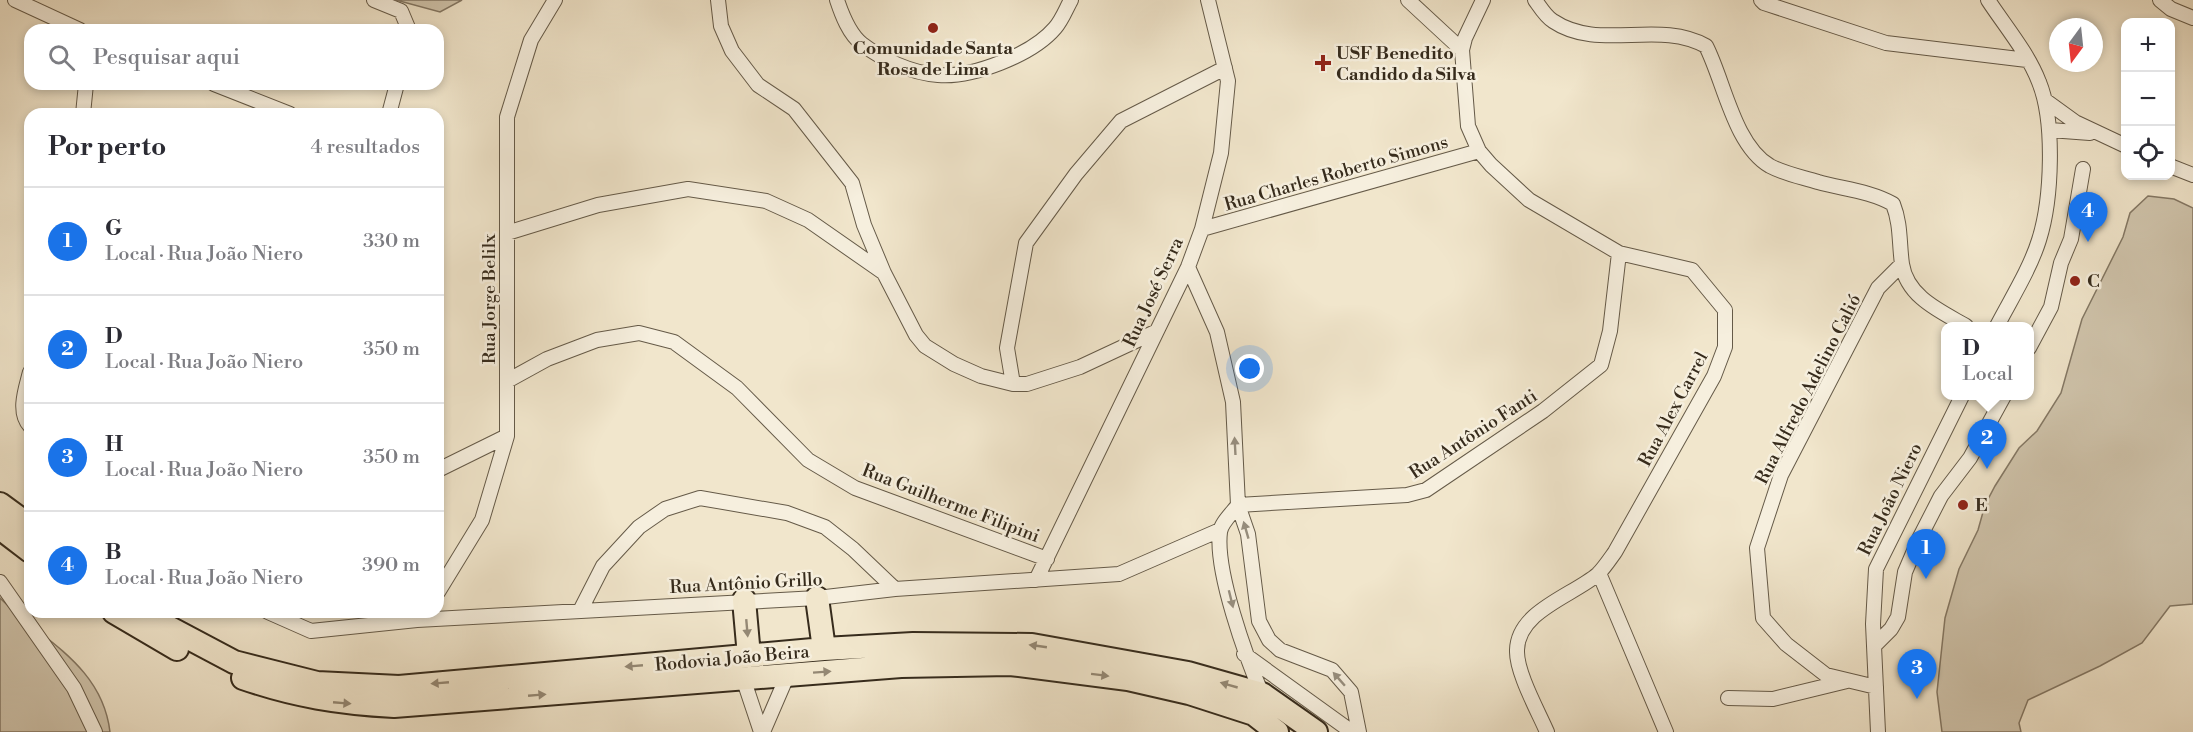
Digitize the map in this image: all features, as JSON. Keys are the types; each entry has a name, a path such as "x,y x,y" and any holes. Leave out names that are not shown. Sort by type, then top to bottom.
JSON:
{"main road":[{"path":"0,504 24,522"},
{"path":"0,528 24,546"},
{"path":"817,598 824,649"},
{"path":"744,600 749,656"},
{"name":"Rodovia João Beira","path":"124,618 190,656 229,673 282,692 335,702 394,706 901,666 1010,664 1128,679 1189,693 1254,714 1277,732"},
{"name":"Rodovia João Beira","path":"155,618 234,662 316,683 399,687 824,649 913,645 1032,645 1188,673 1262,694 1316,732"}],"street":[{"path":"15,0 67,24"},
{"path":"374,0 401,11 406,24"},
{"name":"Rua Jorge Belilx","path":"444,582 482,520 507,436 507,117 531,40 555,0"},
{"path":"718,0 722,26 732,51 758,85 794,109 852,183 864,225 884,273 916,335 925,346 954,364 981,376 1013,384 1027,384 1080,367 1155,332"},
{"path":"837,0 844,21 860,43 898,66 938,75 991,68 1027,50 1055,28 1071,0"},
{"name":"Rua José Serra","path":"1036,580 1188,267 1202,229 1221,153 1228,81 1208,0"},
{"path":"1408,0 1462,50"},
{"name":"Rua Alex Carrel","path":"1483,0 1464,38 1462,50 1468,126 1479,151 1529,200 1619,254 1692,270 1725,310 1725,347 1714,376 1615,552 1599,573 1528,621 1519,638 1517,651 1520,667 1547,732"},
{"path":"1535,0 1552,21 1581,33 1617,36 1674,34 1706,46 1740,128 1756,153 1767,164 1780,171 1858,191 1893,204 1898,216 1902,264 1907,283 1924,302 1958,322"},
{"path":"1761,0 1764,3 1886,43 2027,60"},
{"path":"1988,0 2038,79 2046,101 2050,130 2046,200 2039,240 1999,322"},
{"path":"2160,0 2171,9 2193,18"},
{"path":"1013,384 1007,348 1026,243 1076,174 1121,121 1176,90 1225,68"},
{"path":"84,108 85,90"},
{"path":"229,90 275,108"},
{"path":"391,108 395,90"},
{"path":"2046,101 2097,133 2121,144"},
{"path":"2050,130 2097,133"},
{"name":"Rua Charles Roberto Simons","path":"1202,229 1479,151"},
{"path":"2175,167 2193,175"},
{"path":"2034,339 2051,307 2061,263 2071,239 2083,169"},
{"path":"507,233 598,205 688,189 766,201 808,220 884,273"},
{"name":"Rua Antônio Fanti","path":"1238,505 1407,495 1426,490 1543,411 1601,365 1610,331 1619,254"},
{"name":"Rua Alfredo Adelino Calió","path":"1876,687 1826,675 1786,644 1762,618 1757,548 1781,475 1878,288 1902,264"},
{"path":"1188,267 1217,333 1233,402 1238,505 1248,534 1259,621 1269,640 1280,650 1332,670 1351,692 1359,732"},
{"name":"Rua Guilherme Filipini","path":"507,381 547,359 597,339 639,333 674,342 737,388 808,460 855,488 1047,559"},
{"name":"Rua João Niero","path":"1878,732 1874,646 1876,569 1960,400"},
{"path":"1874,646 1892,629 1898,617 1905,572 1925,526 1954,476 1970,458 2002,400"},
{"path":"444,467 507,436"},
{"path":"580,611 603,566 639,526 665,509 700,498 787,513 825,527 853,549 895,589"},
{"path":"1238,505 1220,530 1223,567 1244,653 1262,694"},
{"name":"Rua Antônio Grillo","path":"444,615 580,611 744,600 817,598 895,589 1119,574 1220,530"},
{"path":"1599,573 1666,732"},
{"path":"0,582 24,616"},
{"path":"25,618 74,688 95,732"},
{"name":"Rua Antônio Grillo","path":"280,618 311,632 406,618"},
{"path":"1244,653 1352,732"},
{"path":"762,732 788,674"},
{"path":"743,678 762,732"},
{"path":"1728,698 1773,699 1849,680"}],"shaded area":[{"path":"396,0 462,0 440,12"},
{"path":"2148,196 2174,199 2193,208 2193,604 2170,606 2142,643 2028,700 2019,723 2021,732 1942,732 1937,692 1945,618 1959,569 1978,530 1985,505 1995,486 2019,448 2037,431 2061,393 2082,319 2123,237 2130,213"},
{"path":"0,598 83,671 105,709 110,732 0,732"}],"place":[{"name":"Comunidade Santa Rosa de Lima","path":"933,28"},
{"name":"USF Benedito Candido da Silva","path":"1323,63"},
{"name":"B","path":"2088,242"},
{"name":"C","path":"2075,281"},
{"name":"D","path":"1987,469"},
{"name":"E","path":"1963,505"},
{"name":"G","path":"1926,579"},
{"name":"H","path":"1917,699"}]}
